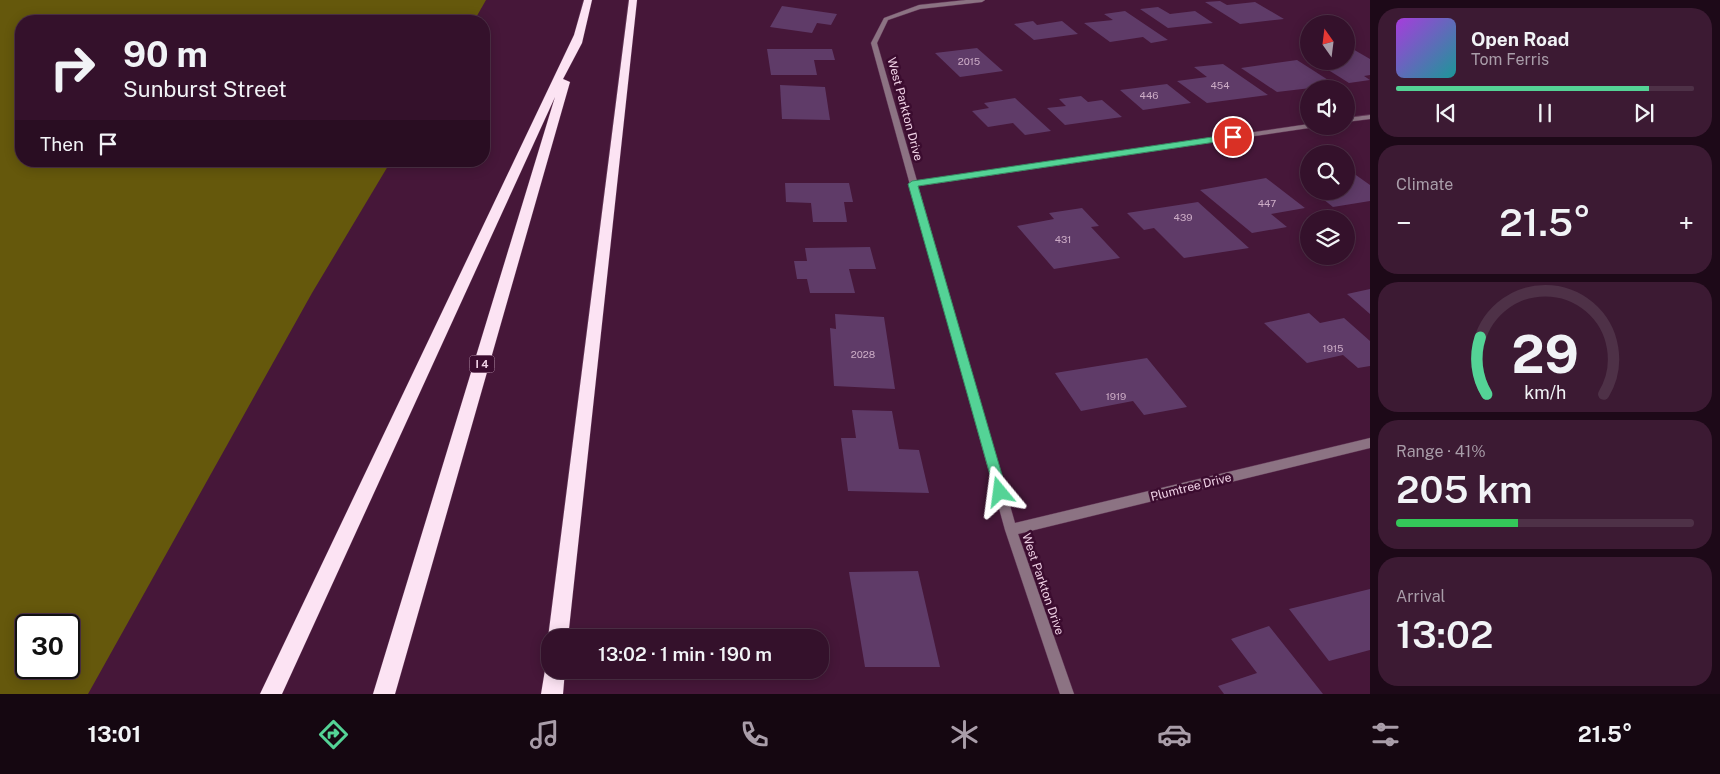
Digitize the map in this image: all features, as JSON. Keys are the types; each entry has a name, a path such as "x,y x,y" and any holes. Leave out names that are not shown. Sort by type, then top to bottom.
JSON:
{"highway":[{"name":"I 4","path":"384,694 580,33 588,0"},
{"path":"559,629 634,0"},
{"path":"270,694 580,33"},
{"path":"552,694 553,679"}],"street":[{"name":"West Parkton Drive","path":"982,0 919,7 886,19 874,43 912,184 1011,530 1067,694"},
{"path":"1355,119 1370,117"},
{"path":"912,184 1300,127"},
{"name":"Plumtree Drive","path":"1011,530 1370,443"}],"shaded area":[{"path":"0,0 486,0 477,15 15,15 15,167 387,167 312,293 88,694 0,694"}],"building":[{"path":"1220,1 1227,5 1255,2 1284,19 1240,24 1205,2"},
{"path":"782,6 837,14 831,25 817,23 812,33 770,27"},
{"path":"1158,7 1170,14 1195,11 1213,23 1168,28 1140,9"},
{"path":"1125,11 1168,40 1151,43 1143,37 1110,42 1084,23 1113,20 1104,14"},
{"path":"1033,21 1037,25 1062,21 1078,34 1034,40 1014,24"},
{"path":"977,48 1003,71 960,77 935,53"},
{"path":"767,49 832,49 835,60 814,60 817,75 771,75"},
{"path":"1355,50 1370,59 1370,75 1364,76 1370,80 1355,82 1355,80 1344,80 1328,70 1355,70"},
{"path":"1297,60 1300,62 1300,70 1313,70 1328,80 1300,80 1300,89 1277,92 1241,68"},
{"path":"1223,64 1268,95 1207,103 1177,81 1207,77 1194,67"},
{"path":"1167,84 1191,103 1143,110 1120,90"},
{"path":"780,85 825,87 830,120 782,119"},
{"path":"1081,96 1088,102 1102,100 1122,117 1065,125 1047,108 1066,106 1059,99"},
{"path":"1015,98 1051,131 1025,135 1013,123 988,127 972,111 989,108 984,103"},
{"path":"1355,174 1370,185 1370,201 1333,207 1324,200 1355,200"},
{"path":"1266,178 1305,208 1271,214 1287,227 1252,233 1200,190"},
{"path":"785,183 849,183 853,202 844,202 847,222 813,222 811,203 786,202"},
{"path":"1198,202 1249,248 1184,258 1154,228 1144,230 1127,213"},
{"path":"1082,208 1099,226 1091,227 1120,258 1054,269 1017,226 1054,219 1049,213"},
{"path":"870,247 876,269 849,269 855,293 810,293 807,279 797,279 794,261 807,261 805,248"},
{"path":"1370,289 1370,314 1347,294"},
{"path":"1309,313 1320,323 1344,318 1370,341 1370,366 1358,368 1343,355 1307,363 1264,323"},
{"path":"835,314 884,317 895,389 834,386 830,328 836,329"},
{"path":"1147,358 1187,407 1144,415 1133,401 1081,411 1055,373"},
{"path":"852,410 892,411 899,449 919,450 929,493 848,491 841,438 856,438"},
{"path":"918,571 940,667 865,667 849,572"},
{"path":"1370,589 1370,650 1329,661 1289,609"},
{"path":"1269,626 1323,694 1224,694 1218,686 1257,673 1231,639"}],"route":[{"path":"1000,492 912,184 1233,137"}]}
